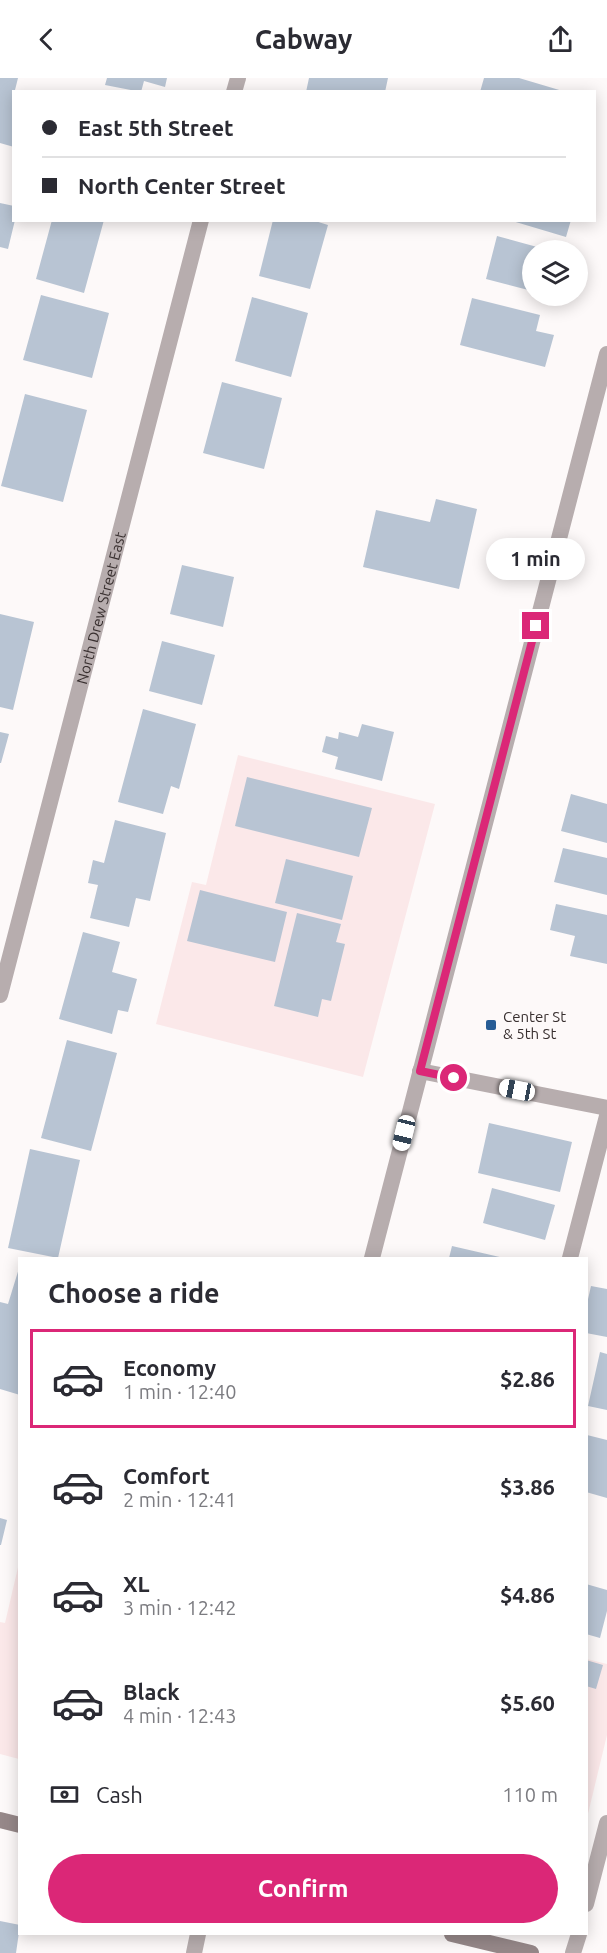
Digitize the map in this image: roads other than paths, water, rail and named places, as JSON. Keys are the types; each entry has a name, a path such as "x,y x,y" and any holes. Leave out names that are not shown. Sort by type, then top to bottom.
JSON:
{"main road":[{"path":"0,1820 18,1824"},
{"path":"456,1935 531,1953"}],"street":[{"name":"North Drew Street East","path":"0,995 200,222"},
{"path":"372,1257 607,354"},
{"path":"420,1071 607,1108"},
{"path":"570,1257 607,1116"},
{"path":"588,1896 607,1823"},
{"path":"194,1953 198,1935"},
{"path":"573,1953 579,1935"}],"place":[{"name":"Center St & 5th St","path":"491,1025"}]}
